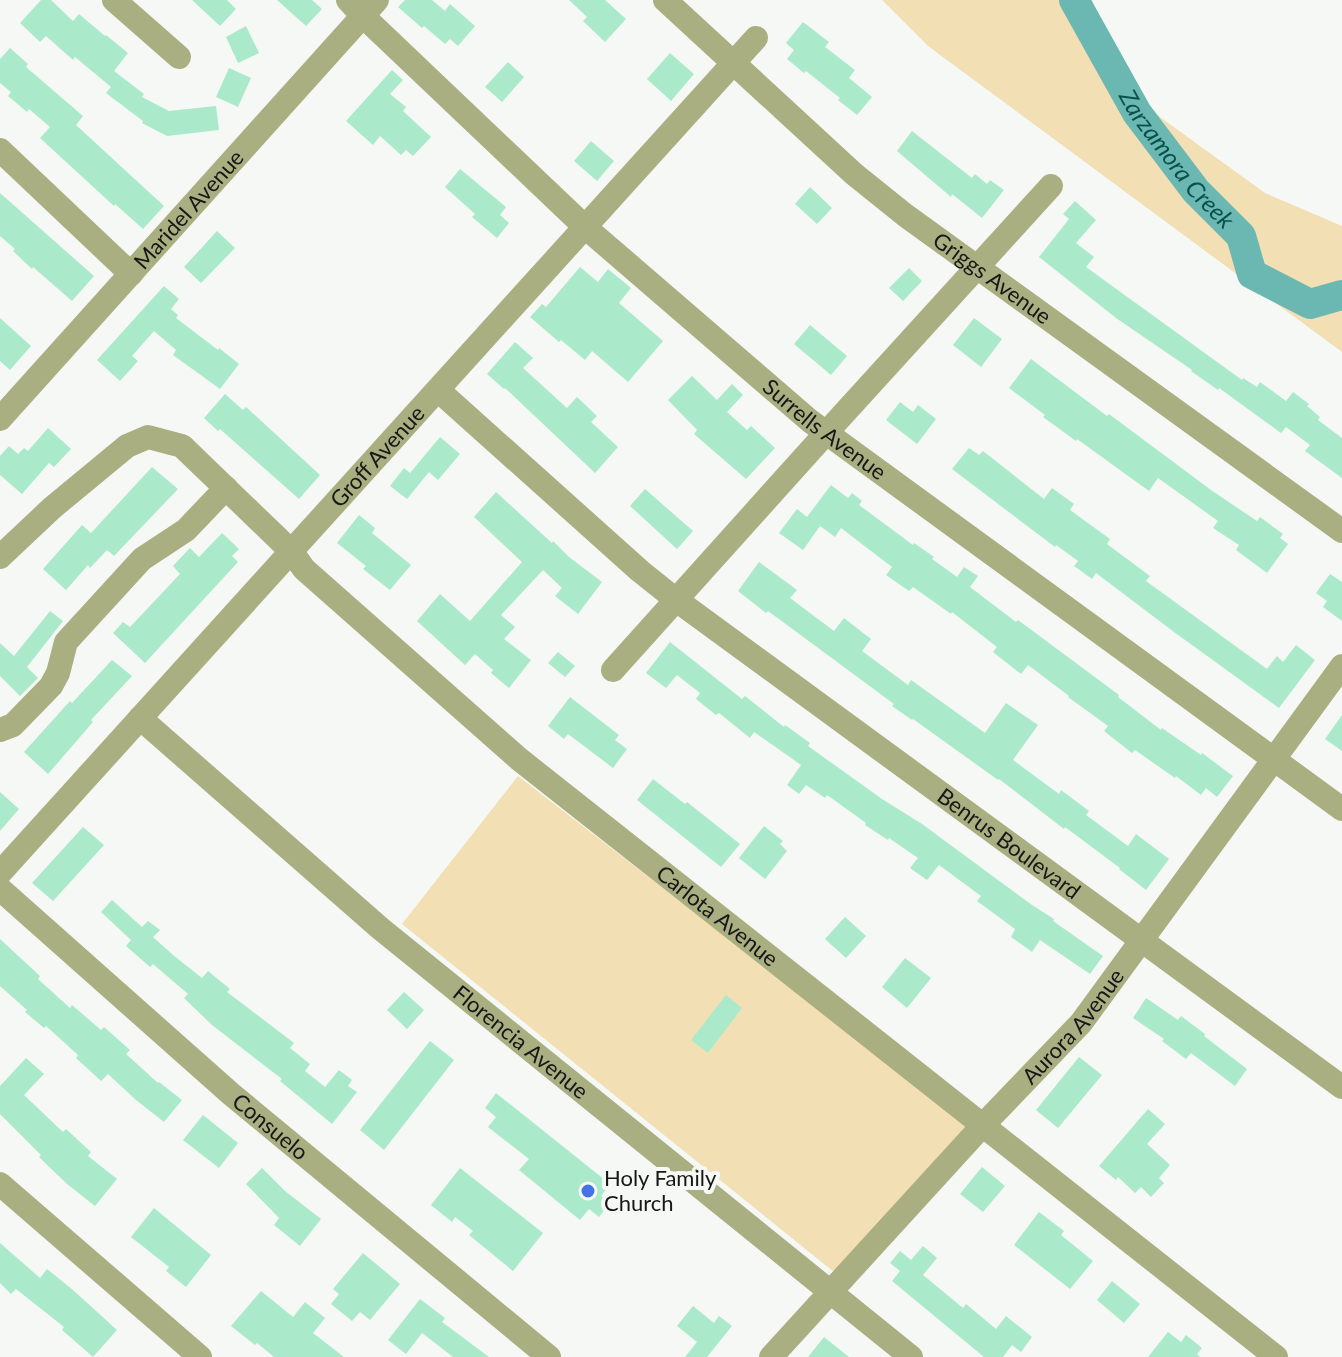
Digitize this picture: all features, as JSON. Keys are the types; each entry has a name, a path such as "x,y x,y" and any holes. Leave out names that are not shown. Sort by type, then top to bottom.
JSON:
{"street":[{"path":"114,0 179,57"},
{"name":"Griggs Avenue","path":"665,0 854,174 905,215 1342,531"},
{"name":"Surrells Avenue","path":"363,5 585,227 788,404 1342,809"},
{"name":"Maridel Avenue","path":"1,417 131,274 363,5"},
{"name":"Groff Avenue","path":"0,873 756,38"},
{"path":"0,150 131,274"},
{"path":"613,670 1051,186"},
{"name":"Benrus Boulevard","path":"438,390 675,599 1342,1087"},
{"name":"Carlota Avenue","path":"0,557 52,508 127,446 148,437 182,446 292,552 304,569 519,759 1276,1357"},
{"path":"0,730 13,725 51,686 58,673 66,642 142,559 186,530 226,488"},
{"name":"Aurora Avenue","path":"771,1357 983,1125 1081,1023 1342,666"},
{"name":"Florencia Avenue","path":"140,718 381,929 911,1357"},
{"name":"Consuelo","path":"0,889 231,1094 549,1357"},
{"path":"0,1184 200,1357"}],"shaded area":[{"path":"882,0 1092,0 1142,104 1265,193 1342,226 1342,352 928,46"},
{"path":"518,776 968,1124 834,1272 402,924"}],"building":[{"path":"41,0 51,0 73,21 79,14 128,53 114,71 144,94 142,97 169,111 216,106 219,130 167,136 142,123 106,93 111,87 75,57 73,60 46,36 40,42 20,23"},
{"path":"192,0 227,0 236,9 220,26"},
{"path":"277,0 312,0 322,9 306,26"},
{"path":"405,0 432,0 445,11 450,4 475,26 458,46 450,39 445,44 398,7"},
{"path":"569,0 605,0 626,19 605,42 583,21 587,17"},
{"path":"803,22 829,42 825,47 855,70 849,78 872,97 857,115 838,100 840,98 787,59 794,50 786,43"},
{"path":"246,26 259,53 238,63 226,37"},
{"path":"10,48 28,64 26,67 83,116 76,125 164,206 143,229 40,138 50,127 8,96 11,92 0,83 0,59"},
{"path":"670,53 694,74 671,101 647,79"},
{"path":"508,62 524,77 502,102 485,87"},
{"path":"229,68 251,78 238,107 216,97"},
{"path":"392,70 403,80 390,94 406,107 403,111 431,137 413,156 406,150 401,155 380,136 373,145 346,121"},
{"path":"912,131 972,178 975,174 987,184 990,180 1004,190 982,218 952,194 951,197 897,151"},
{"path":"591,141 614,161 597,181 574,161"},
{"path":"460,169 506,207 500,215 509,223 497,238 472,217 475,214 445,187"},
{"path":"810,187 832,208 817,224 795,204"},
{"path":"0,193 94,276 72,301 32,269 0,236"},
{"path":"1075,201 1096,220 1076,243 1094,257 1086,267 1242,380 1257,387 1260,382 1286,401 1293,392 1309,404 1307,406 1320,417 1318,420 1342,438 1342,478 1305,451 1310,445 1286,427 1281,433 1218,390 1116,318 1039,257 1069,219 1063,214"},
{"path":"217,231 235,248 201,283 184,267"},
{"path":"580,267 598,282 608,269 631,288 619,303 663,341 628,382 592,351 585,360 530,317 542,304 546,307"},
{"path":"909,268 922,281 903,301 889,288"},
{"path":"164,286 179,299 171,309 178,315 176,318 239,364 220,389 173,355 176,350 154,331 132,356 138,361 120,381 97,360"},
{"path":"0,318 31,346 10,370 0,361"},
{"path":"974,318 1002,339 981,367 953,345"},
{"path":"810,325 847,356 831,375 794,344"},
{"path":"515,342 533,358 523,368 567,408 577,397 597,416 591,422 618,447 595,473 487,374"},
{"path":"1031,359 1211,490 1257,521 1260,517 1283,534 1280,538 1288,544 1267,573 1236,550 1239,545 1213,528 1218,521 1158,478 1149,491 1043,417 1045,415 1009,388"},
{"path":"692,376 717,400 732,384 743,395 727,412 747,430 751,426 775,448 746,479 694,434 697,430 668,400"},
{"path":"225,394 243,410 246,407 320,475 299,499 204,418"},
{"path":"900,402 913,412 918,405 936,419 917,444 886,420"},
{"path":"48,428 71,449 54,467 49,463 22,494 0,475 0,456 9,446 18,454 24,448 28,451"},
{"path":"440,437 460,454 438,480 429,472 407,499 390,486 404,468 410,473"},
{"path":"969,448 979,455 983,451 1044,499 1052,488 1074,504 1070,510 1110,539 1107,544 1150,576 1146,581 1267,669 1277,656 1283,662 1296,645 1315,660 1279,708 1096,573 1092,579 1074,566 1078,561 952,469"},
{"path":"152,467 178,489 114,556 107,550 90,568 88,565 66,590 43,569 82,525 91,533"},
{"path":"831,485 848,498 852,493 862,501 859,505 934,557 932,559 957,577 964,567 978,576 970,587 1119,695 1161,730 1202,753 1233,776 1217,797 1206,788 1201,795 1135,750 1132,753 1104,731 1108,726 1028,665 1021,674 993,652 997,647 952,612 913,587 909,591 886,575 892,567 841,528 835,537 820,526 803,550 779,533 797,509 807,517"},
{"path":"645,489 693,531 677,549 630,506"},
{"path":"496,492 552,543 602,582 578,614 555,596 562,588 543,570 501,615 515,627 504,639 531,660 509,688 475,654 465,665 417,621 440,594 470,621 522,562 474,517"},
{"path":"359,515 375,528 372,533 411,565 390,590 337,543"},
{"path":"222,533 239,549 232,556 238,562 145,663 113,633 123,622 130,627 180,574 173,566 190,548 199,557"},
{"path":"759,562 797,590 790,598 834,631 844,618 871,639 862,651 908,685 911,680 985,733 1006,703 1038,725 1013,760 1059,794 1061,790 1089,811 1086,815 1128,846 1136,834 1169,859 1146,890 1065,827 892,706 894,704 738,591"},
{"path":"1330,574 1342,582 1342,621 1323,607 1327,601 1316,593"},
{"path":"50,611 63,621 27,667 38,678 20,696 0,676 0,643 14,656"},
{"path":"670,642 742,699 745,696 810,743 808,746 922,824 1103,956 1090,974 1040,940 1032,952 1011,937 1015,929 977,901 981,896 939,865 927,880 910,868 918,858 865,825 827,795 825,798 806,785 799,794 787,785 801,765 754,732 750,738 719,713 716,715 696,699 700,693 677,675 666,688 646,673"},
{"path":"558,652 575,666 565,677 548,663"},
{"path":"112,660 132,676 91,720 93,722 48,774 24,752"},
{"path":"570,697 619,735 615,740 627,749 613,768 568,734 564,739 548,726"},
{"path":"1342,715 1342,751 1325,739"},
{"path":"653,779 740,844 721,867 637,800"},
{"path":"0,792 19,809 0,831"},
{"path":"764,826 783,841 780,844 787,851 765,879 739,858"},
{"path":"83,827 104,845 53,901 32,883"},
{"path":"112,900 142,927 148,921 160,930 153,937 173,955 202,978 208,971 230,989 227,992 294,1043 290,1048 310,1064 305,1071 325,1087 339,1070 352,1080 348,1086 357,1092 332,1124 280,1081 282,1079 212,1025 184,998 188,994 126,946 131,940 101,912"},
{"path":"845,917 866,936 846,958 825,939"},
{"path":"0,939 70,1008 72,1005 101,1030 104,1027 130,1050 126,1054 182,1100 164,1122 108,1074 101,1081 76,1058 78,1055 25,1012 27,1010 0,986"},
{"path":"905,958 931,978 907,1008 882,987"},
{"path":"404,992 424,1010 407,1029 387,1010"},
{"path":"726,995 742,1008 708,1053 691,1040"},
{"path":"1146,998 1178,1020 1181,1016 1247,1069 1235,1086 1191,1053 1186,1059 1133,1018"},
{"path":"430,1041 454,1060 384,1150 360,1130"},
{"path":"1079,1057 1102,1075 1058,1128 1036,1110"},
{"path":"26,1058 44,1074 24,1095 63,1132 66,1129 91,1152 88,1156 117,1179 95,1206 39,1157 41,1155 0,1114 0,1086"},
{"path":"496,1093 610,1184 601,1196 610,1203 599,1217 589,1209 580,1220 519,1170 529,1159 488,1127 496,1117 485,1108"},
{"path":"1148,1109 1165,1124 1147,1144 1170,1165 1159,1178 1164,1183 1151,1197 1141,1187 1135,1193 1118,1177 1116,1180 1099,1166"},
{"path":"203,1115 238,1143 219,1168 183,1140"},
{"path":"982,1167 1005,1186 983,1212 960,1194"},
{"path":"262,1168 321,1219 300,1246 274,1225 279,1218 246,1184"},
{"path":"460,1168 543,1233 513,1271 469,1235 473,1231 455,1217 452,1222 431,1205"},
{"path":"154,1208 211,1255 186,1287 166,1271 169,1267 131,1237"},
{"path":"1039,1212 1064,1231 1061,1235 1093,1261 1070,1289 1014,1245"},
{"path":"0,1243 40,1278 47,1269 117,1330 93,1357 62,1330 64,1327 16,1289 11,1294 0,1283"},
{"path":"923,1246 937,1258 923,1275 963,1308 966,1304 996,1329 1006,1316 1032,1337 1021,1352 1012,1345 1003,1357 984,1357 892,1281 900,1271 890,1263 900,1251 911,1260"},
{"path":"363,1253 400,1284 370,1320 360,1312 352,1321 331,1304 339,1294 333,1289"},
{"path":"1112,1281 1140,1304 1124,1323 1097,1300"},
{"path":"261,1291 293,1317 305,1302 325,1318 313,1333 344,1357 274,1357 231,1326"},
{"path":"420,1299 445,1318 442,1322 489,1357 453,1357 422,1333 406,1354 388,1340"},
{"path":"693,1306 714,1323 719,1316 732,1326 707,1357 685,1357 697,1342 677,1326"},
{"path":"1168,1332 1181,1342 1186,1335 1202,1348 1197,1354 1200,1357 1148,1357"},
{"path":"824,1337 849,1357 808,1357"}],"waterway":[{"name":"Zarzamora Creek","path":"1074,0 1137,113 1196,191 1241,236 1252,274 1310,304 1342,295"}],"place":[{"name":"Holy Family Church","path":"588,1191"}]}
